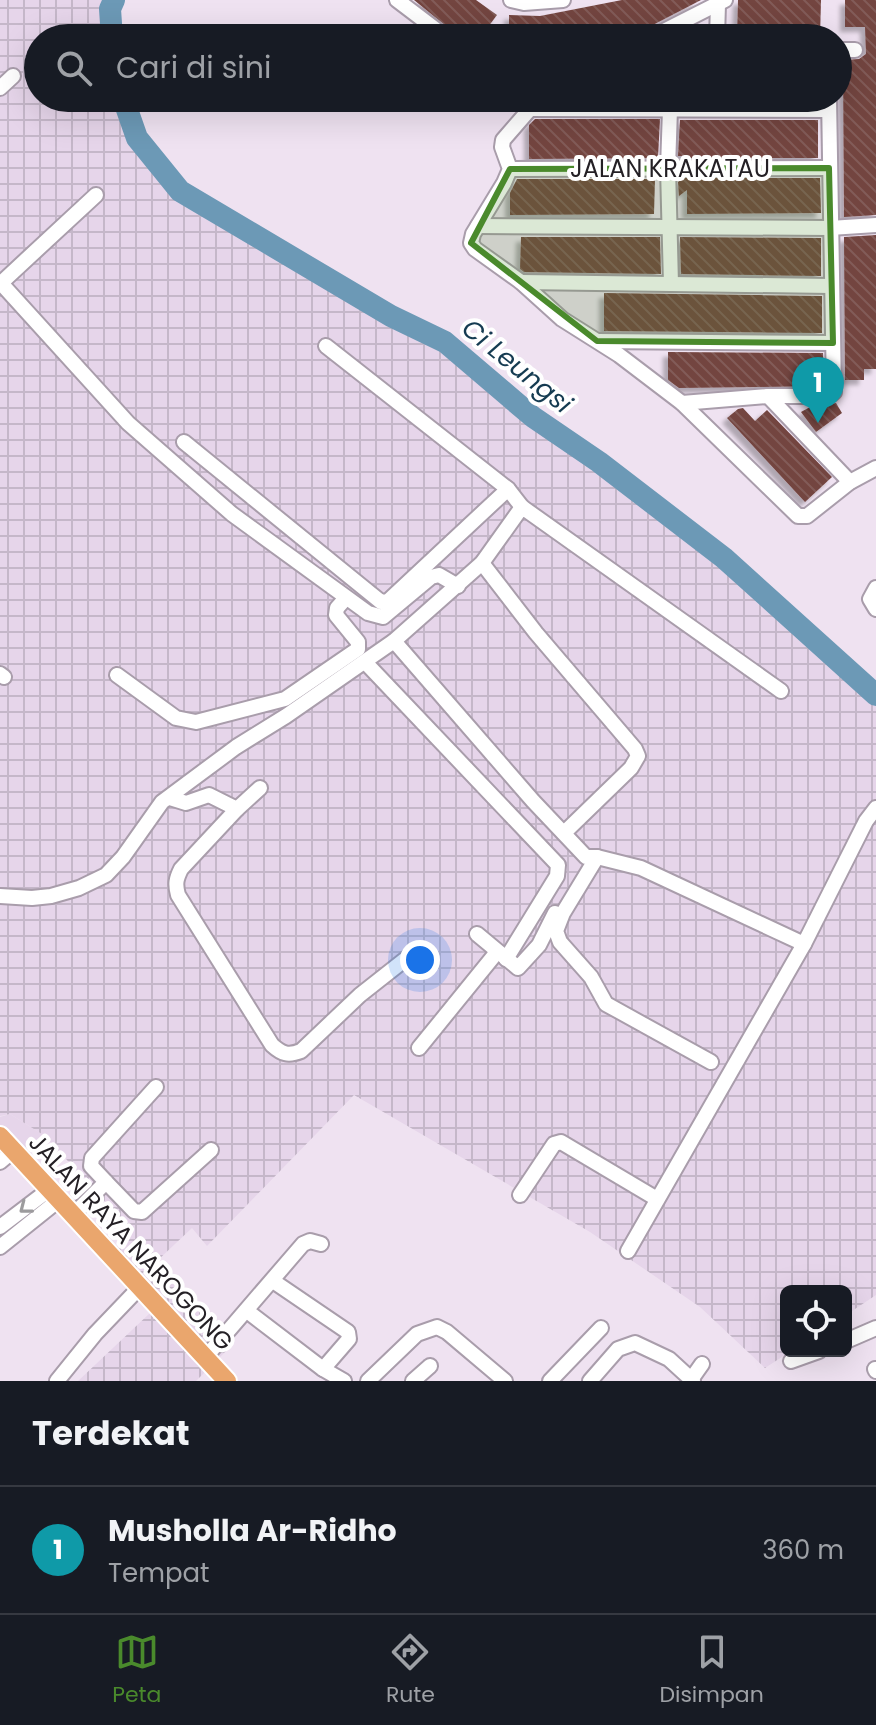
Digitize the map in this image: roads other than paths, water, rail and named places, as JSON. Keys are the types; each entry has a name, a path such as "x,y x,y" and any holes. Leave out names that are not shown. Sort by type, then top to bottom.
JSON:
{"main road":[{"name":"JALAN RAYA NAROGONG","path":"0,1136 6,1156 55,1194 214,1373"}],"street":[{"path":"397,0 429,24"},
{"path":"511,0 524,3 563,0"},
{"path":"678,24 721,2"},
{"path":"719,24 721,2"},
{"path":"0,88 13,76"},
{"path":"524,112 503,140 502,147 510,169 472,238 475,249 521,282 562,319 682,403 798,516 807,516 850,482 876,468"},
{"path":"671,284 668,168 673,112"},
{"path":"682,403 768,396 829,396 834,392 829,112"},
{"name":"JALAN KRAKATAU","path":"510,169 829,168"},
{"path":"96,195 0,283 128,423 232,514 368,613 383,617 431,577 439,575 458,586"},
{"path":"478,226 830,228 876,225"},
{"path":"521,282 831,286"},
{"path":"597,341 833,343"},
{"path":"326,346 508,489 522,507 781,691"},
{"path":"768,396 850,482"},
{"path":"184,442 381,602 388,601 508,489"},
{"path":"232,514 247,493"},
{"path":"0,896 32,898 66,893 106,875 123,857 157,809 170,798 236,747 394,641 458,586 482,563 522,507"},
{"path":"482,563 638,756 631,768 564,833"},
{"path":"876,588 870,599 876,609"},
{"path":"117,675 176,718 187,722 285,699 358,649 358,642 336,615 337,608 346,598"},
{"path":"394,641 533,801 591,857 641,868 804,944"},
{"path":"365,662 558,865 557,876 502,956 419,1048"},
{"path":"260,788 181,869 176,878 176,887 178,895 272,1045 281,1053 291,1055 301,1051 360,995 412,954"},
{"path":"170,798 186,803 209,795 237,809"},
{"path":"628,1251 804,944 866,821 876,808"},
{"path":"477,934 520,968 539,945 591,857"},
{"path":"591,857 556,931 560,942 591,977 606,1004 711,1062"},
{"path":"156,1087 92,1158 91,1166 134,1211 142,1212 211,1150"},
{"path":"520,1195 554,1144 561,1142 657,1199"},
{"path":"74,1214 106,1182"},
{"path":"0,1227 55,1194"},
{"path":"0,1247 55,1194"},
{"path":"214,1373 247,1311 303,1244 310,1241 321,1244"},
{"path":"273,1281 348,1332 349,1339 323,1369"},
{"path":"57,1381 95,1334 139,1288"},
{"path":"247,1311 323,1369 344,1381"},
{"path":"368,1381 417,1334 437,1327 505,1381"},
{"path":"550,1381 601,1328"},
{"path":"852,1338 876,1328"},
{"path":"590,1381 618,1349 635,1343 669,1359 692,1381 702,1364"},
{"path":"791,1361 802,1357"},
{"path":"413,1381 430,1366"}],"waterway":[{"name":"Ci Leungsi","path":"111,24 110,9 114,0"},
{"name":"Ci Leungsi","path":"128,112 137,138 180,191 391,316 445,342 533,417 599,462 724,558 876,695"}],"place":[{"name":"Musholla Ar-Ridho","path":"818,423"}]}
